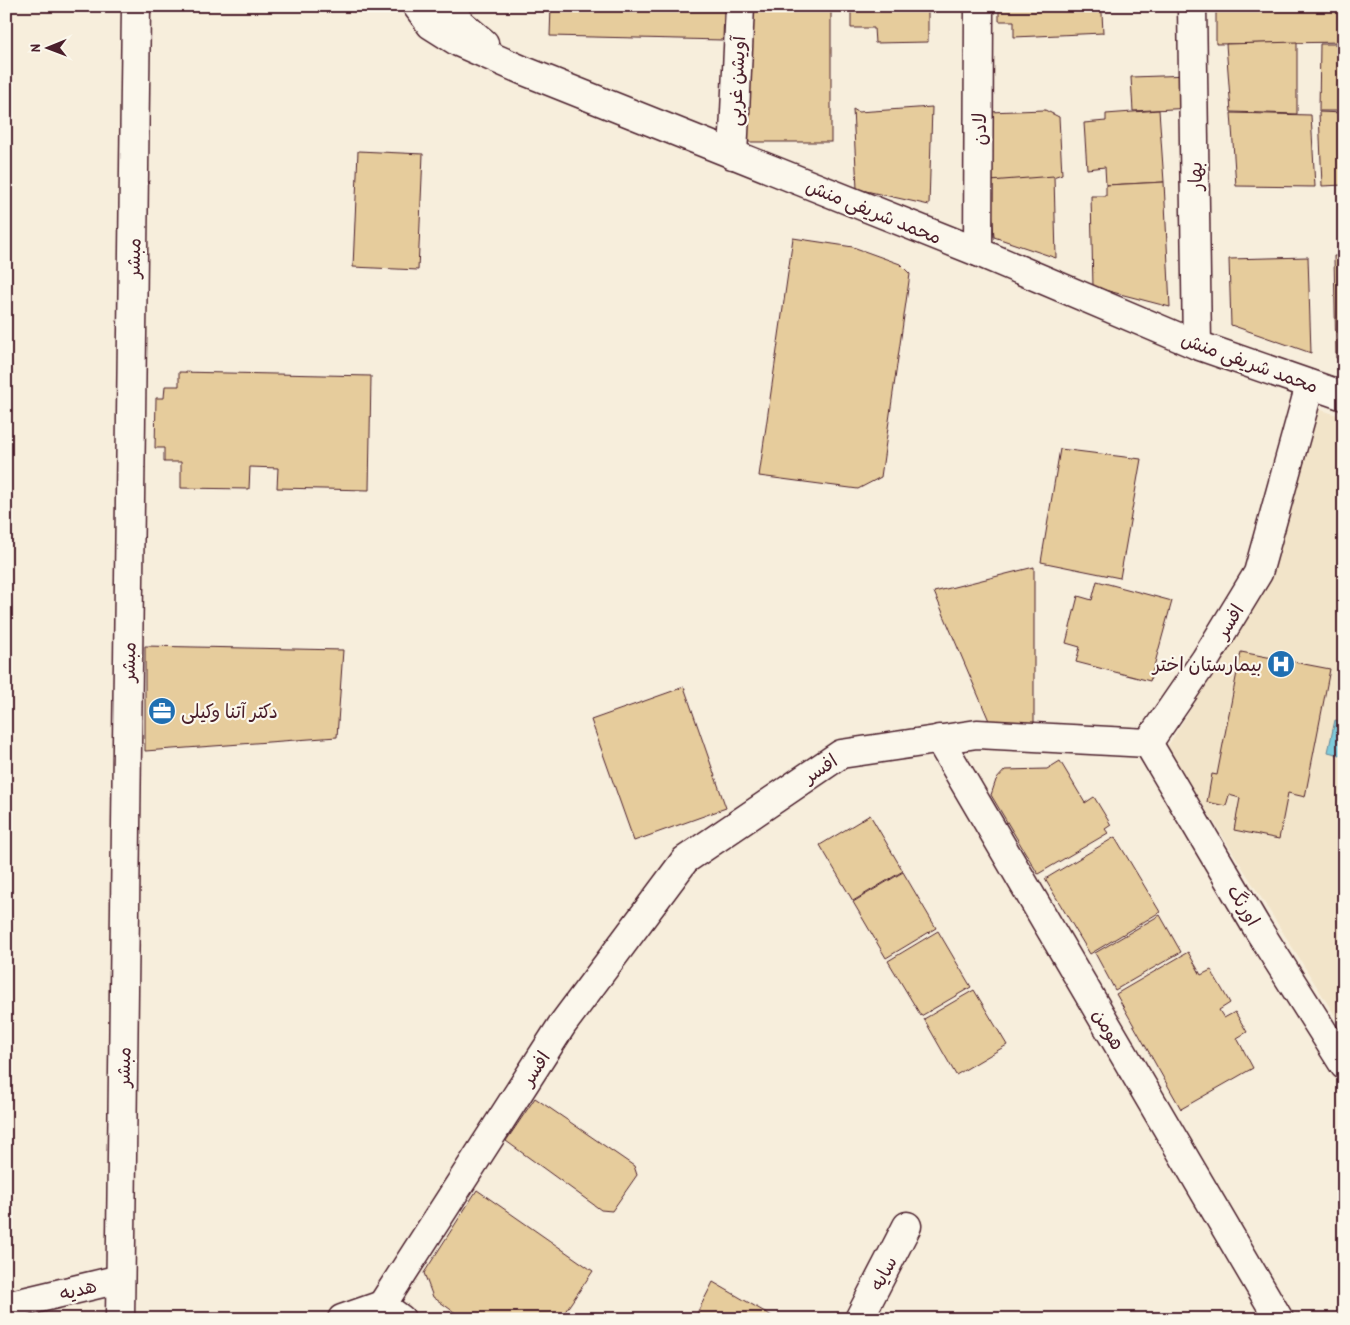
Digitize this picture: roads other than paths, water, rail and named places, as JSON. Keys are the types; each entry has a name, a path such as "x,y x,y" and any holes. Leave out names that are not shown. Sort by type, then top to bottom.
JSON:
{"street":[{"name":"مبشر","path":"120,1319 136,6"},
{"name":"محمد شریفی منش","path":"417,6 430,25 458,42 522,70 978,252 1197,345 1344,396"},
{"path":"450,6 459,22 472,35 522,70"},
{"name":"آویشن غربی","path":"733,155 740,6"},
{"name":"لادن","path":"978,252 979,6"},
{"name":"بهار","path":"1192,6 1197,345"},
{"name":"افسر","path":"392,1312 562,1025 685,860 841,754 977,734 1148,742 1205,660 1258,573 1310,385"},
{"name":"هومن","path":"939,739 1279,1319"},
{"name":"اورنگ","path":"1148,742 1256,926 1344,1065"},
{"name":"سایه","path":"859,1319 907,1226"},
{"name":"هدیه","path":"6,1306 120,1279"},
{"path":"342,1319 392,1312"}],"water":[{"path":"1335,720 1344,722 1344,756 1328,752"}],"place":[{"name":"بیمارستان اختر","path":"1281,664"},
{"name":"دکتر آتنا وکیلی","path":"162,711"}]}
